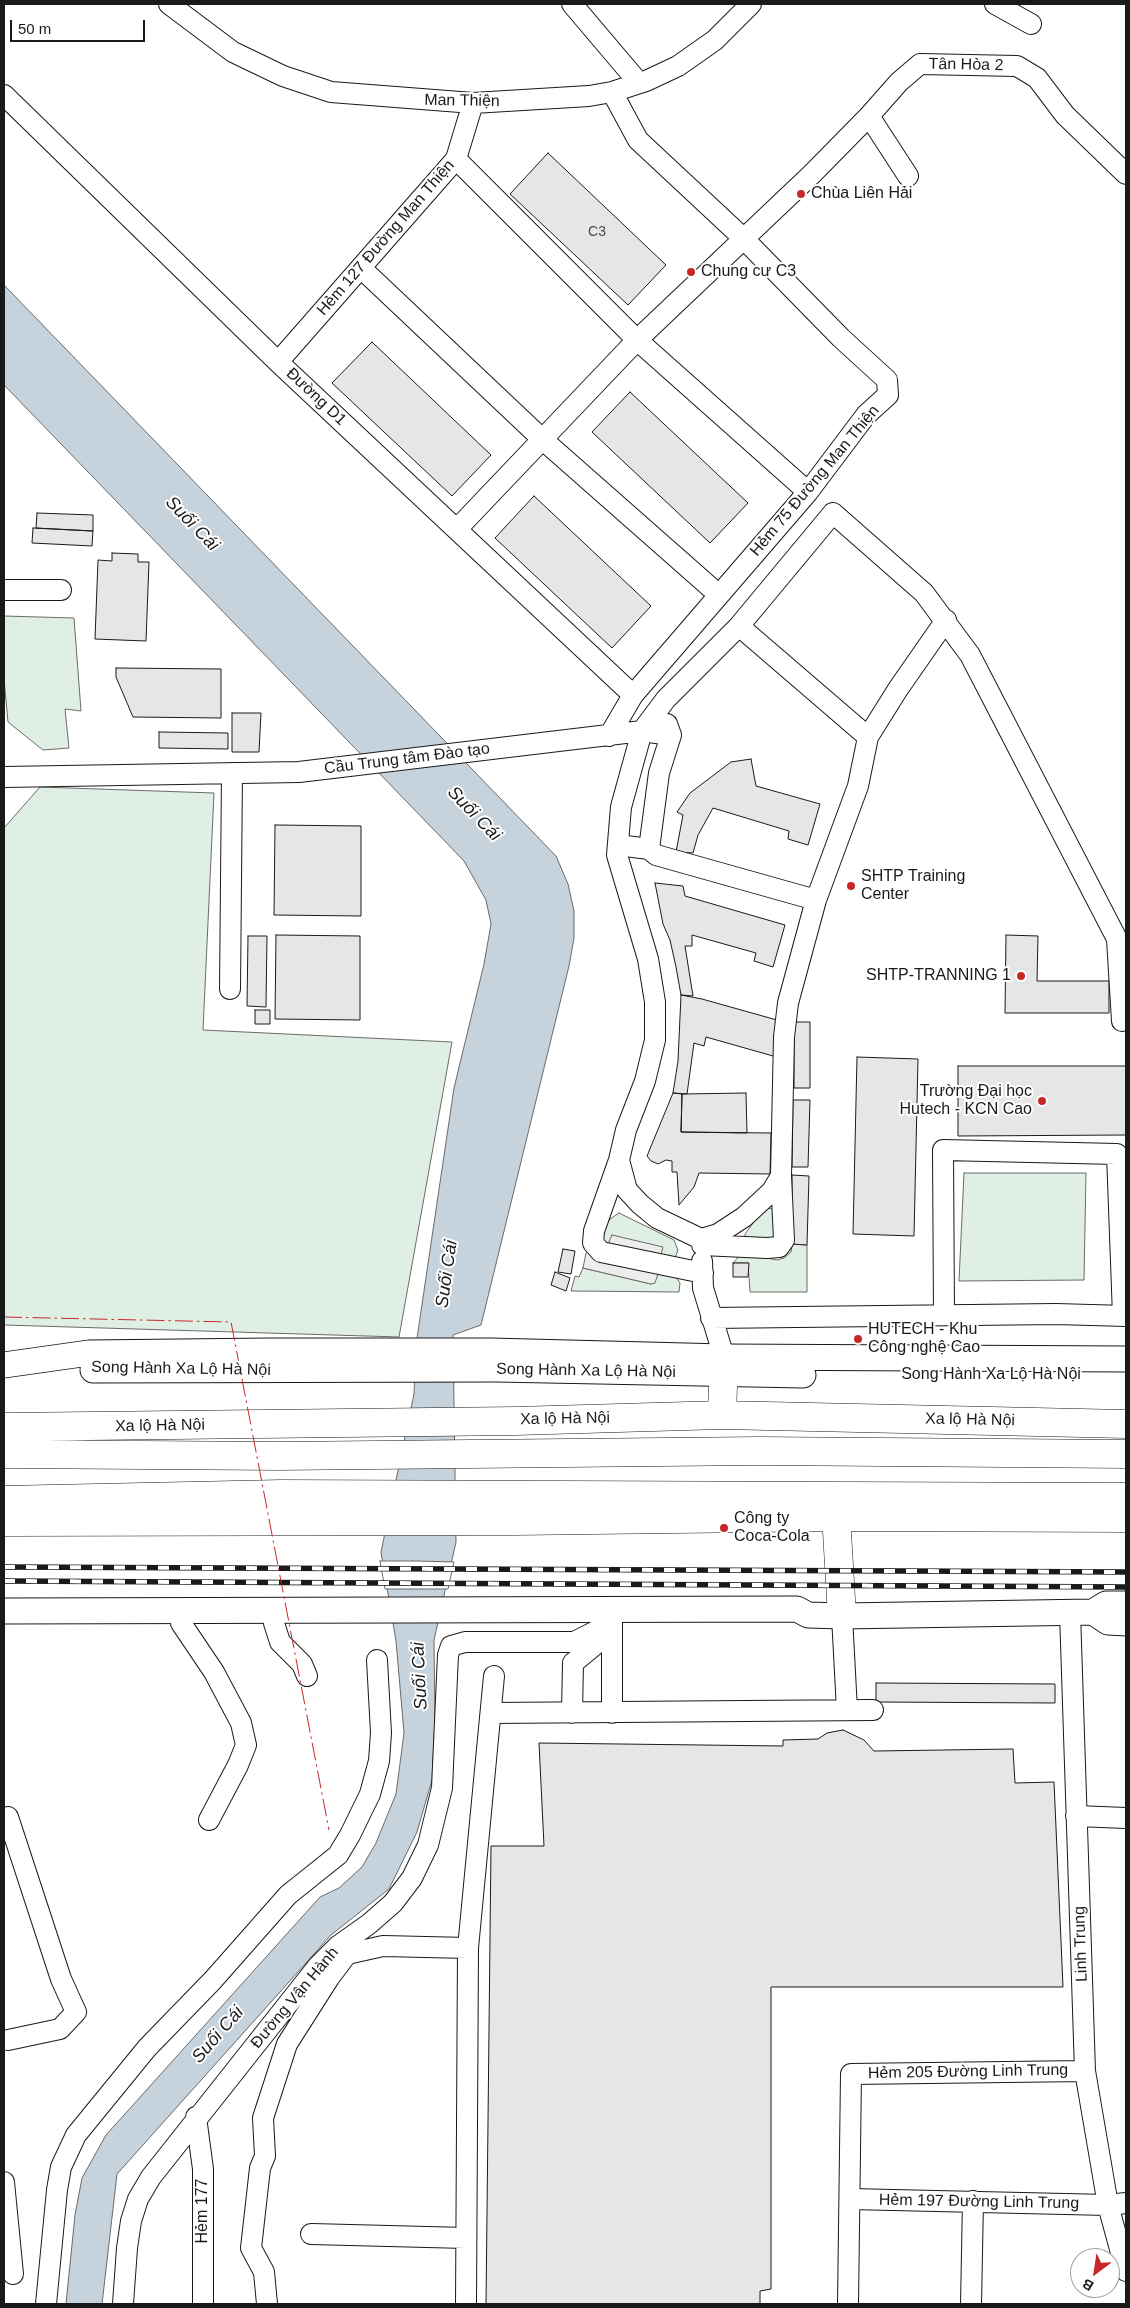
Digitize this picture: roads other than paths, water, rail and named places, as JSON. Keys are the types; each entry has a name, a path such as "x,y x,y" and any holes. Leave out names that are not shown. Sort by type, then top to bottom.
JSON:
{"highway":[{"path":"722,1415 724,1366"},
{"name":"Xa lộ Hà Nội","path":"16,1427 722,1415 1126,1424"},
{"path":"16,1427 80,1456"},
{"name":"Xa lộ Hà Nội","path":"4,1454 279,1456 759,1451 1126,1454"},
{"path":"4,1500 281,1507 515,1508 836,1507 1126,1497"},
{"path":"4,1522 281,1507"},
{"path":"836,1507 1126,1518"},
{"path":"836,1507 842,1616"}],"main road":[{"name":"Song Hành Xa Lộ Hà Nội","path":"4,1365 48,1357 89,1353 274,1361 493,1360 1126,1376"},
{"name":"Song Hành Xa Lộ Hà Nội","path":"724,1366 1126,1360"},
{"path":"4,1611 298,1616 492,1616 797,1609 808,1615 842,1616 1082,1612 1106,1604 1126,1604"},
{"path":"1082,1612 1108,1622 1126,1623"},
{"path":"492,1616 612,1627 798,1624 808,1615"},
{"path":"4,1623 274,1623 298,1616"}],"street":[{"name":"Man Thiện","path":"171,4 233,52 299,82 331,92 473,103 546,100 612,92 639,83 678,66 715,40 751,4"},
{"path":"572,4 639,83"},
{"path":"995,4 1031,24"},
{"name":"Tân Hòa 2","path":"457,529 637,340 812,174 869,116 899,82 920,64 1017,66 1037,78 1065,115 1126,174"},
{"path":"612,92 638,140 743,238"},
{"name":"Đường D1","path":"4,95 278,362 633,695"},
{"name":"Hẻm 127 Đường Man Thiện","path":"278,362 456,159 473,103"},
{"path":"869,116 908,176"},
{"path":"456,159 637,340 808,492"},
{"name":"Hẻm 75 Đường Man Thiện","path":"609,736 633,695 808,492 866,415 888,395 887,380 841,338 743,238"},
{"path":"361,268 542,439 719,595"},
{"path":"703,1273 600,1252 593,1243 594,1232 619,1160 626,1130 645,1081 655,1040 655,1002 648,959 617,855 621,807 642,732 660,706 689,674 738,626 833,513 924,593 946,620 970,655 1122,943 1122,1021"},
{"path":"4,590 61,590"},
{"path":"619,1160 627,1190 640,1204 669,1225 702,1242 743,1248 779,1247 784,1240 782,1176 784,1037 788,1003 816,900 858,786 868,737 898,689 946,620"},
{"path":"738,626 868,737"},
{"path":"649,849 659,773 671,735 660,706"},
{"name":"Cầu Trung tâm Đào tạo","path":"4,777 299,772 642,732 671,735"},
{"path":"230,989 232,773"},
{"path":"618,845 649,849 656,854 816,900"},
{"path":"711,1318 944,1315 1124,1316 1117,1154 943,1150 944,1315"},
{"path":"702,1242 744,1217 772,1191 782,1176"},
{"path":"702,1242 703,1288 724,1366"},
{"name":"Linh Trung","path":"1082,1612 1076,1816 1085,2071 1117,2204 1126,2271"},
{"path":"842,1616 847,1710"},
{"path":"181,1623 214,1672 241,1723 246,1746 209,1820"},
{"path":"274,1623 280,1642 302,1664 307,1676"},
{"path":"572,1713 573,1663 612,1627"},
{"path":"612,1627 612,1713"},
{"name":"Đường Vận Hành","path":"123,2304 127,2248 138,2199 150,2177 318,1966 338,1946 394,1903 412,1878 428,1845 442,1788 448,1655 451,1646 465,1642 574,1642 612,1627"},
{"path":"46,2304 56,2190 61,2167 76,2134 147,2048 213,1980 288,1895 338,1855 350,1835 370,1794 379,1761 381,1733 377,1660"},
{"path":"466,2304 468,1948 494,1676"},
{"path":"491,1713 873,1710"},
{"path":"1076,1816 1126,1818"},
{"path":"8,1817 10,1845 61,1979 76,2012 60,2029 8,2040"},
{"path":"267,2304 264,2272 251,2248 260,2168 265,2156 263,2118 287,2044 328,1978 347,1954 383,1946 468,1948"},
{"name":"Hẻm 205 Đường Linh Trung","path":"850,2199 851,2074 1085,2071"},
{"name":"Hẻm 177","path":"196,2118 203,2169 203,2304"},
{"path":"4,2182 13,2274"},
{"path":"848,2304 850,2199"},
{"name":"Hẻm 197 Đường Linh Trung","path":"850,2199 1117,2204"},
{"path":"971,2304 973,2201"},
{"path":"311,2234 466,2238"}],"water":[{"name":"Suối Cái","path":"4,285 556,856 568,884 574,911 574,938 569,966 481,1325 453,1335 456,1542 434,1640 435,1719 432,1780 417,1832 389,1889 331,1935 117,2174 102,2304 66,2304 75,2215 82,2178 106,2135 320,1897 339,1888 362,1867 376,1843 396,1794 404,1733 396,1641 381,1552 414,1394 416,1345 454,1088 484,964 491,924 486,900 464,861 4,385"}],"railway":[{"path":"4,1567 1126,1572"},
{"path":"4,1581 1126,1587"}],"place":[{"name":"Chùa Liên Hải","path":"801,194"},
{"name":"Chung cư C3","path":"691,272"},
{"name":"SHTP Training Center","path":"851,886"},
{"name":"SHTP-TRANNING 1","path":"1021,976"},
{"name":"Trường Đại học Hutech - KCN Cao","path":"1042,1101"},
{"name":"HUTECH - Khu Công nghệ Cao","path":"858,1339"},
{"name":"Công ty Coca-Cola","path":"724,1528"}]}
